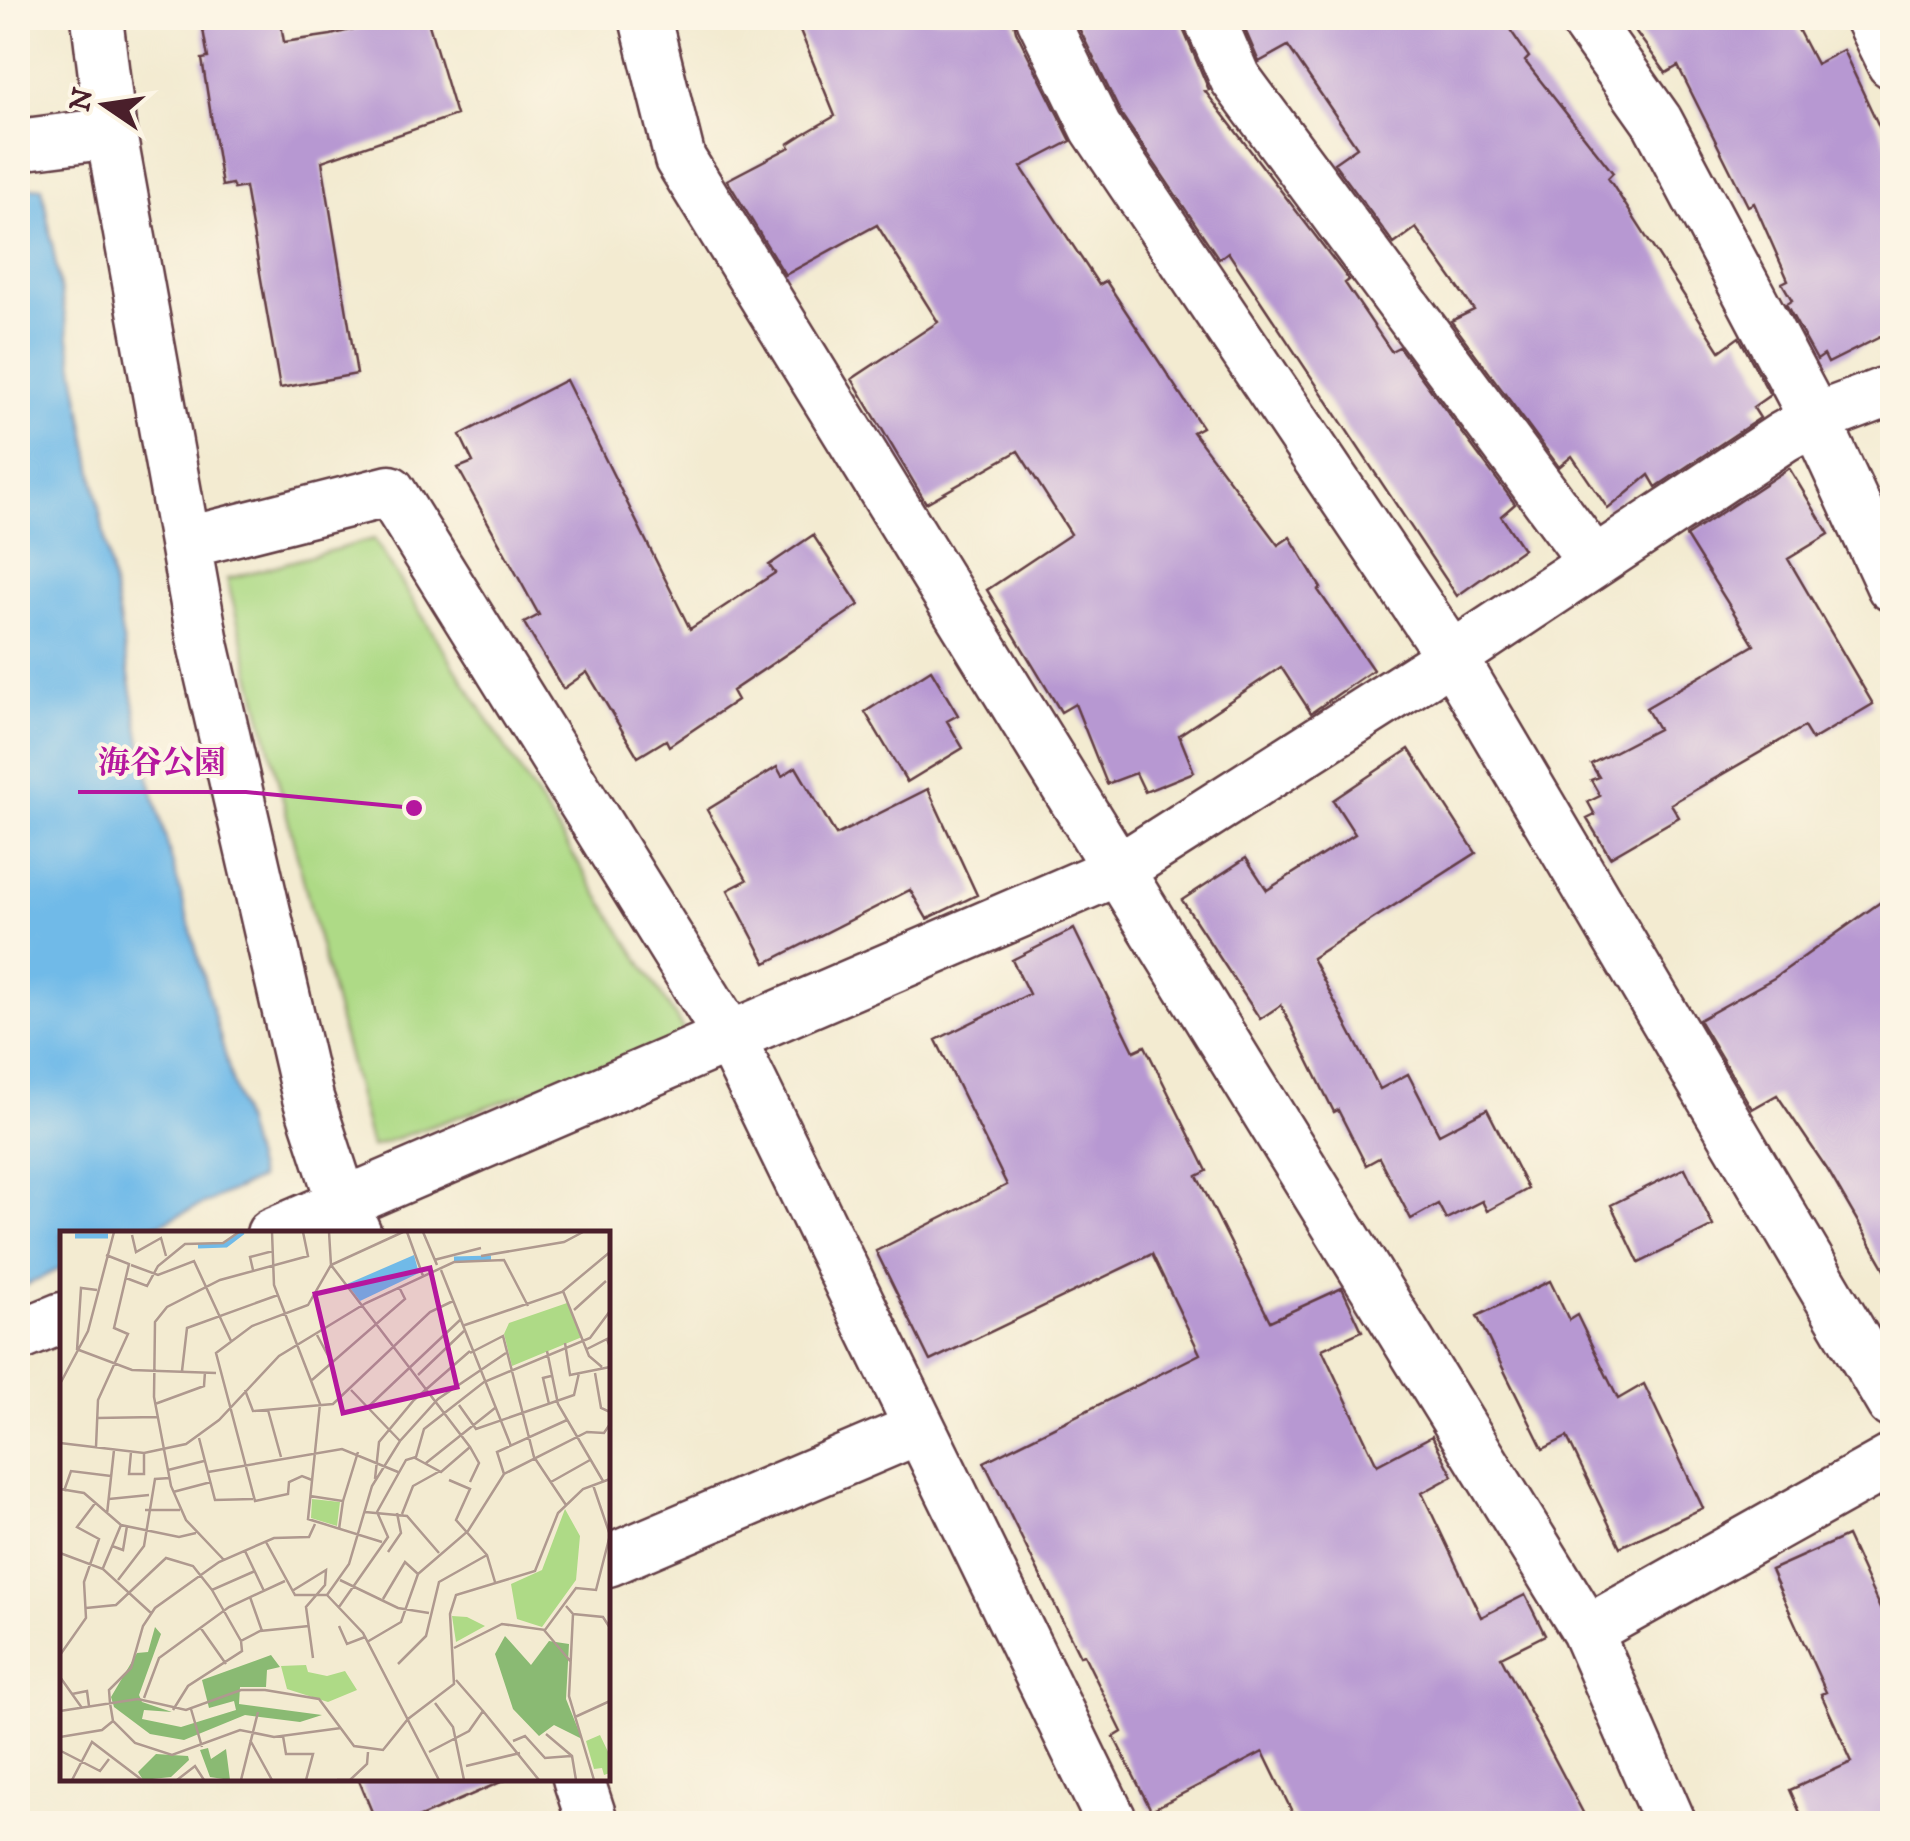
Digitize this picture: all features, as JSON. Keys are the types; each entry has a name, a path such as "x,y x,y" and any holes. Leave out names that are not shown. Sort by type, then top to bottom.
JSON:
{"street":[{"path":"97,18 111,133 204,648 304,1079 350,1219"},
{"path":"645,18 680,159 1586,1631 1671,1824"},
{"path":"1042,18 1096,128 1452,656 1892,1402"},
{"path":"1209,18 1235,78 1594,562"},
{"path":"1584,18 1656,120 1816,420 1892,586"},
{"path":"1870,18 1892,63"},
{"path":"18,144 111,133"},
{"path":"288,1231 350,1219 729,1036 1118,870 1783,437 1892,390"},
{"path":"185,544 390,491 729,1036 1113,1824"},
{"path":"18,1336 60,1319"},
{"path":"610,1560 918,1429"},
{"path":"1586,1631 1892,1460"},
{"path":"579,1781 592,1824"}],"green space":[{"path":"374,539 688,1037 371,1147 227,579"}],"water":[{"path":"42,187 144,759 259,1179 143,1231 60,1231 60,1269 18,1289 18,188"}],"building":[{"path":"201,18 280,18 284,42 331,35 395,18 427,18 456,115 322,161 357,374 280,388 245,187 222,186 202,59 208,58"},
{"path":"795,18 1013,18 1071,141 1021,167 1099,285 1106,281 1202,427 1193,432 1278,545 1290,537 1321,588 1318,590 1373,670 1311,713 1281,667 1179,735 1194,772 1145,792 1136,773 1107,784 1075,704 1061,712 987,590 1071,534 1018,451 926,503 852,379 938,322 877,225 785,275 727,180 790,147 788,144 835,116"},
{"path":"1074,18 1181,18 1209,90 1205,91 1349,280 1345,283 1391,351 1399,347 1515,504 1501,516 1523,549 1457,596 1228,252 1219,259 1121,114"},
{"path":"1240,18 1502,18 1529,57 1525,61 1613,173 1608,178 1720,351 1739,337 1770,395 1753,407 1760,418 1656,487 1649,475 1608,509 1572,456 1559,467 1451,321 1474,310 1416,228 1394,244 1334,163 1357,147 1288,46 1259,62"},
{"path":"1626,18 1792,18 1816,64 1843,50 1892,154 1892,331 1828,363 1824,355 1817,360 1786,304 1792,300 1782,283 1788,280 1754,203 1748,206 1678,66 1666,73"},
{"path":"566,380 690,629 775,573 769,565 813,535 859,605 732,691 737,700 669,746 666,740 638,757 587,672 563,689 524,623 539,615 458,468 473,462 460,435"},
{"path":"1789,468 1829,534 1788,559 1873,704 1812,740 1804,727 1671,804 1679,817 1610,857 1587,819 1595,815 1588,802 1600,796 1591,780 1599,777 1591,764 1658,729 1646,708 1754,645 1686,536"},
{"path":"931,670 958,715 947,721 963,748 907,782 865,712"},
{"path":"1409,749 1476,853 1312,958 1380,1089 1408,1074 1439,1134 1487,1109 1528,1189 1487,1211 1482,1201 1446,1219 1438,1204 1411,1219 1379,1158 1366,1165 1338,1110 1334,1112 1281,1005 1260,1019 1182,900 1246,858 1267,890 1355,834 1333,800"},
{"path":"777,767 782,776 796,767 836,835 928,789 977,895 927,919 910,890 766,963 728,890 747,880 707,810"},
{"path":"1892,894 1892,1281 1829,1172 1777,1095 1752,1109 1699,1020 1774,978"},
{"path":"1074,929 1134,1051 1145,1046 1207,1171 1197,1176 1270,1321 1342,1288 1362,1331 1322,1349 1377,1465 1432,1436 1453,1476 1422,1493 1481,1617 1525,1595 1545,1635 1501,1657 1589,1824 1298,1824 1263,1752 1151,1810 1114,1737 1122,1732 984,1462 1200,1354 1152,1254 930,1361 876,1251 1007,1185 936,1040 1029,994 1012,960"},
{"path":"1685,1168 1713,1226 1639,1263 1611,1205"},
{"path":"1550,1281 1569,1320 1577,1315 1618,1399 1644,1384 1703,1508 1620,1547 1567,1437 1543,1449 1477,1316"},
{"path":"1847,1536 1892,1635 1892,1824 1805,1824 1790,1790 1852,1762 1821,1694 1826,1692 1771,1570"},
{"path":"359,1781 503,1781 404,1824 377,1824"}],"place":[{"name":"海谷公園","path":"414,808"}]}
